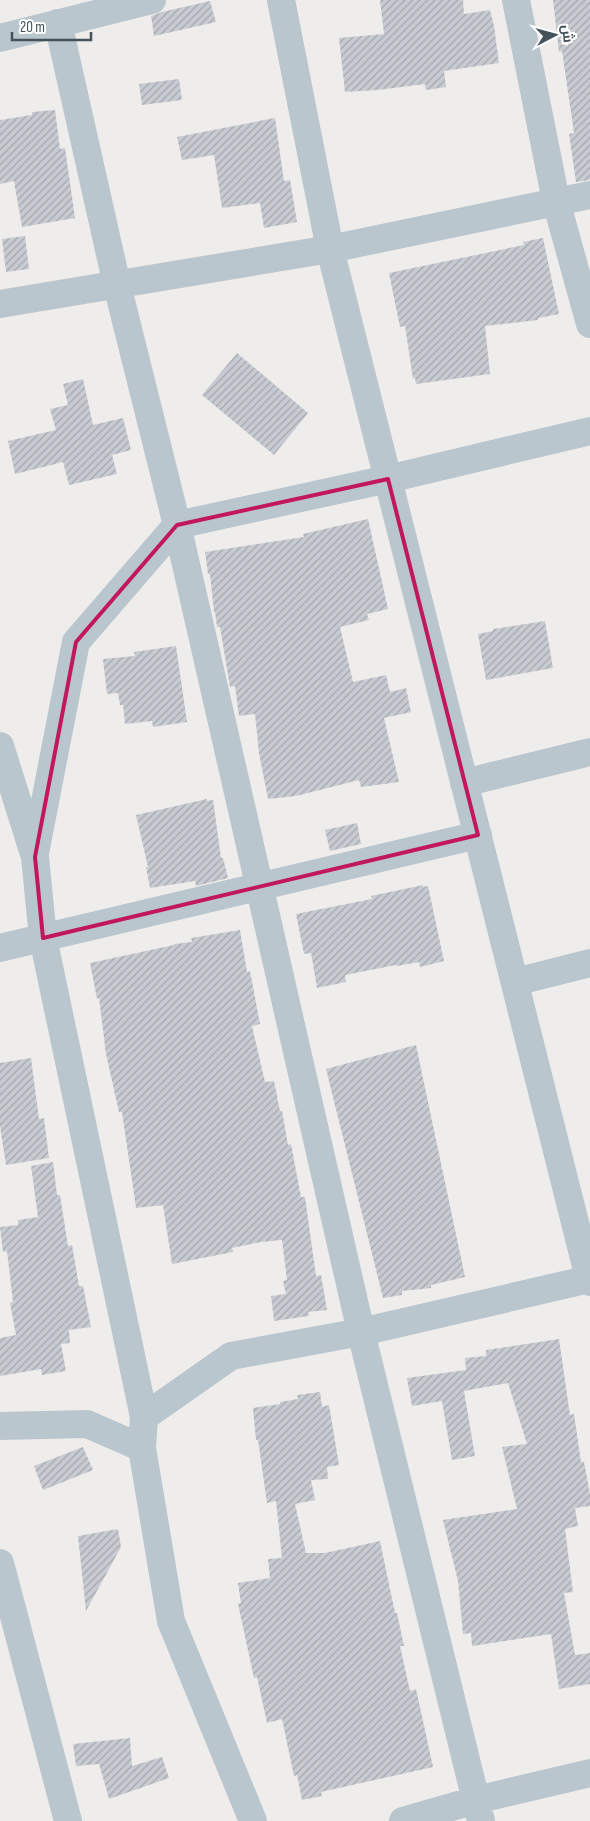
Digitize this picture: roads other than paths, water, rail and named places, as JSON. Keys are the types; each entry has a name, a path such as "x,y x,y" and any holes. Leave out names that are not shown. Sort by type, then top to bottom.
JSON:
{"street":[{"path":"0,38 152,0"},
{"path":"144,1417 231,1356 361,1332 590,1280 330,249 282,0"},
{"path":"516,0 556,201 590,324"},
{"path":"58,23 117,285 177,524 361,1332 478,1811"},
{"path":"0,304 330,249 590,195"},
{"path":"35,856 76,642 177,524 388,479 590,431"},
{"path":"0,746 35,856 43,938 144,1417 142,1448 171,1621 254,1821"},
{"path":"464,783 590,752"},
{"path":"0,948 478,835"},
{"path":"515,982 590,963"},
{"path":"0,1426 86,1424 142,1448"},
{"path":"0,1563 68,1821"},
{"path":"403,1821 478,1811 590,1773"}]}
